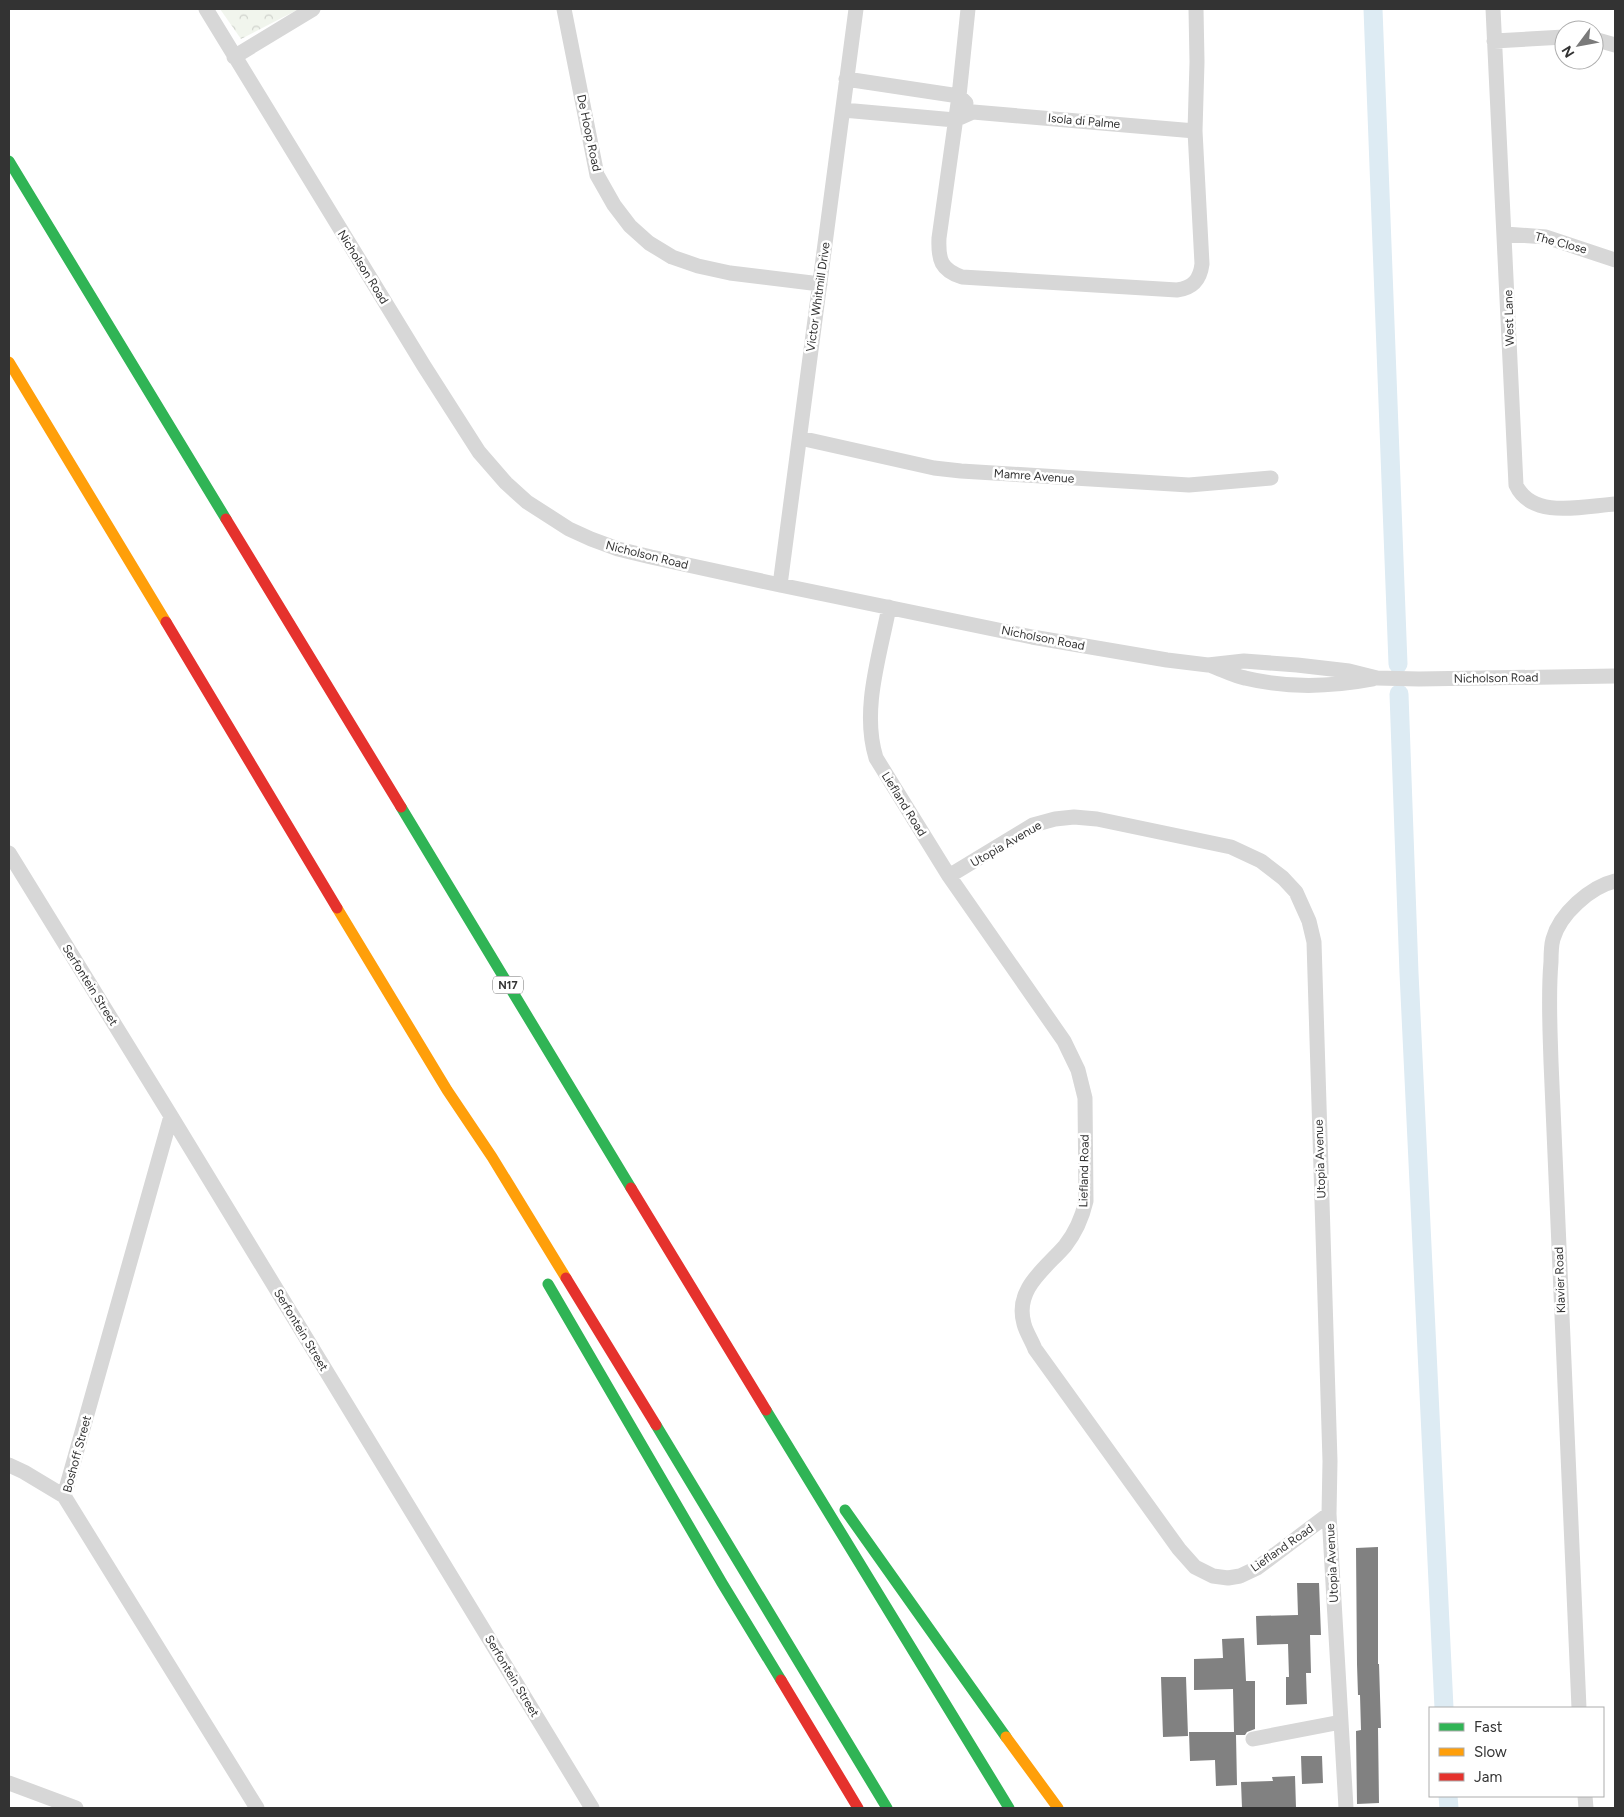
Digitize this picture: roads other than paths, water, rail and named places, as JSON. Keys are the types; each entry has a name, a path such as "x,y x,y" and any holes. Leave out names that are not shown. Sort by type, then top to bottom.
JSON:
{"highway":[{"name":"N17","path":"9,161 719,1334 1009,1808"},
{"path":"9,362 448,1090 492,1157 658,1428 887,1808"},
{"path":"448,1090 459,1125 468,1142"},
{"path":"540,1270 722,1583 858,1808"},
{"path":"719,1334 814,1467"},
{"path":"837,1498 1018,1756 1058,1808"}],"street":[{"name":"Nicholson Road","path":"206,9 458,421 479,452 506,483 527,502 550,518 591,539 635,553 780,585 1087,647 1208,665 1243,678 1267,683 1334,685 1377,678 1615,676"},
{"path":"234,57 313,9"},
{"name":"De Hoop Road","path":"564,9 597,175 614,205 630,226 649,243 672,257 698,266 730,273 820,284"},
{"name":"Victor Whitmill Drive","path":"780,585 856,9"},
{"path":"968,9 939,238 939,256 946,269 962,277 1177,290 1187,289 1195,283 1201,272 1202,264 1195,131 1196,9"},
{"name":"West Lane","path":"1493,9 1516,486 1523,497 1539,506 1556,508 1615,504"},
{"path":"1494,42 1554,38"},
{"path":"846,79 958,96 973,112"},
{"name":"Isola di Palme","path":"843,110 955,120 973,112 1195,131"},
{"name":"The Close","path":"1505,234 1546,237 1615,260"},
{"name":"Mamre Avenue","path":"800,438 934,468 961,471 1189,484 1271,478"},
{"name":"Liefland Road","path":"889,606 871,698 869,723 871,741 876,758 950,876 1064,1041 1078,1070 1085,1098 1086,1201 1083,1217 1078,1228 1064,1246 1030,1282 1024,1296 1022,1307 1024,1324 1035,1349 1178,1550 1195,1567 1214,1576 1228,1578 1240,1576 1257,1568 1329,1514"},
{"name":"Utopia Avenue","path":"950,876 1033,826 1055,819 1074,817 1097,819 1231,847 1262,861 1283,878 1296,892 1309,921 1314,942 1330,1451 1329,1514 1346,1808"},
{"name":"Serfontein Street","path":"9,853 592,1808"},
{"name":"Klavier Road","path":"1579,1707 1549,979 1552,939 1559,925 1580,900 1592,891 1615,882"},
{"name":"Boshoff Street","path":"171,1116 64,1496 257,1808"},
{"path":"9,1465 64,1496"},
{"path":"1253,1739 1341,1722"},
{"path":"9,1783 76,1808"}],"waterway":[{"path":"1373,9 1398,664"},
{"path":"1399,694 1409,973 1444,1707"},
{"path":"1448,1797 1449,1808"}]}
